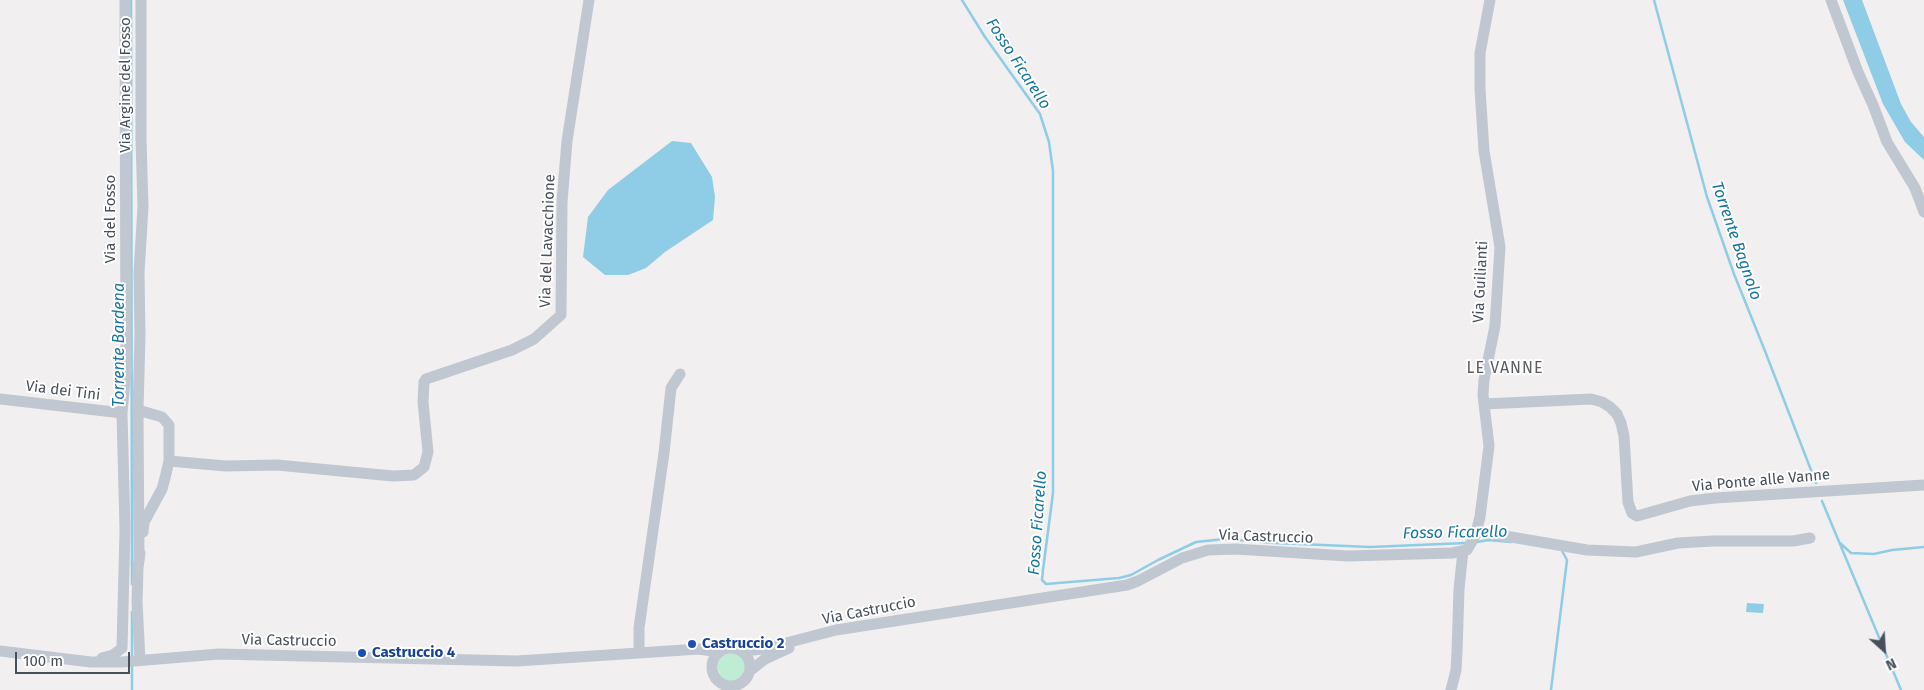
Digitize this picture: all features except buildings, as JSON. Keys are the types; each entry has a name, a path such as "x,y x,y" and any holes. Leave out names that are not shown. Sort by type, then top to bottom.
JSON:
{"street":[{"name":"Via del Fosso","path":"91,662 113,655 122,648 125,530 122,413 126,372 125,0"},
{"name":"Via Argine del Fosso","path":"139,560 139,273 143,207 141,140 142,0"},
{"name":"Via del Lavacchione","path":"169,461 226,466 277,465 393,476 414,475 424,467 428,452 423,402 424,382 426,379 512,350 534,339 561,315 562,202 567,141 589,0"},
{"name":"Via Guilianti","path":"1451,690 1456,670 1459,589 1471,541 1489,446 1482,395 1495,326 1500,247 1484,151 1480,89 1480,53 1490,0"},
{"path":"1831,0 1887,142 1915,188 1924,212"},
{"path":"639,652 639,628 664,454 671,388 680,374"},
{"name":"Via dei Tini","path":"0,399 122,413"},
{"name":"Via Ponte alle Vanne","path":"1484,404 1591,399 1602,402 1610,407 1617,414 1624,436 1628,502 1632,513 1637,516 1690,501 1805,491 1924,485"},
{"path":"138,410 154,413 168,422 169,461 162,489 144,522 139,560 137,602 140,660"},
{"name":"Via Castruccio","path":"810,638 836,630 1127,585 1182,558 1208,550 1235,549 1348,556 1471,541 1636,552 1678,543 1793,541 1810,538"},
{"path":"713,690 712,663 719,652 731,648 743,651 764,649 810,638"},
{"path":"713,673 722,684 730,688 746,680 751,670 765,659 810,638"},
{"name":"Via Castruccio","path":"0,651 91,662 122,662 219,654 517,661 639,652 699,650 719,652"},
{"name":"Via Castruccio","path":"678,651 697,653 703,656 713,673"},
{"path":"743,651 749,659 751,670"}],"green space":[{"path":"732,653 742,657 746,667 742,677 732,681 722,677 718,667 722,657"}],"water":[{"path":"1843,0 1862,0 1901,104 1911,122 1924,137 1924,160 1905,142 1883,104"},
{"path":"672,141 691,143 712,177 715,197 713,220 665,252 646,268 628,275 605,275 583,257 588,217 608,190"},
{"path":"1747,603 1764,604 1763,613 1746,612"}],"waterway":[{"name":"Torrente Bardena","path":"131,0 132,584"},
{"name":"Fosso Ficarello","path":"962,0 985,37 1040,114 1049,142 1053,171 1053,493 1042,580 1046,584 1119,578 1131,575 1196,542 1225,539 1370,547 1466,543"},
{"name":"Torrente Bagnolo","path":"1654,0 1707,197 1734,274 1816,483"},
{"name":"Torrente Bagnolo","path":"1822,501 1901,690"},
{"name":"Fosso Ficarello","path":"1477,542 1488,540 1511,542"},
{"path":"1840,543 1851,553 1874,554 1924,547"},
{"name":"Fosso Ficarello","path":"1551,690 1567,560 1561,549"},
{"name":"Torrente Bardena","path":"132,612 132,659"},
{"name":"Torrente Bardena","path":"132,664 132,690"}],"place":[{"name":"Castruccio 2","path":"692,644"},
{"name":"Castruccio 4","path":"362,653"}],"district":[{"name":"LE VANNE","path":"1505,369"}]}
